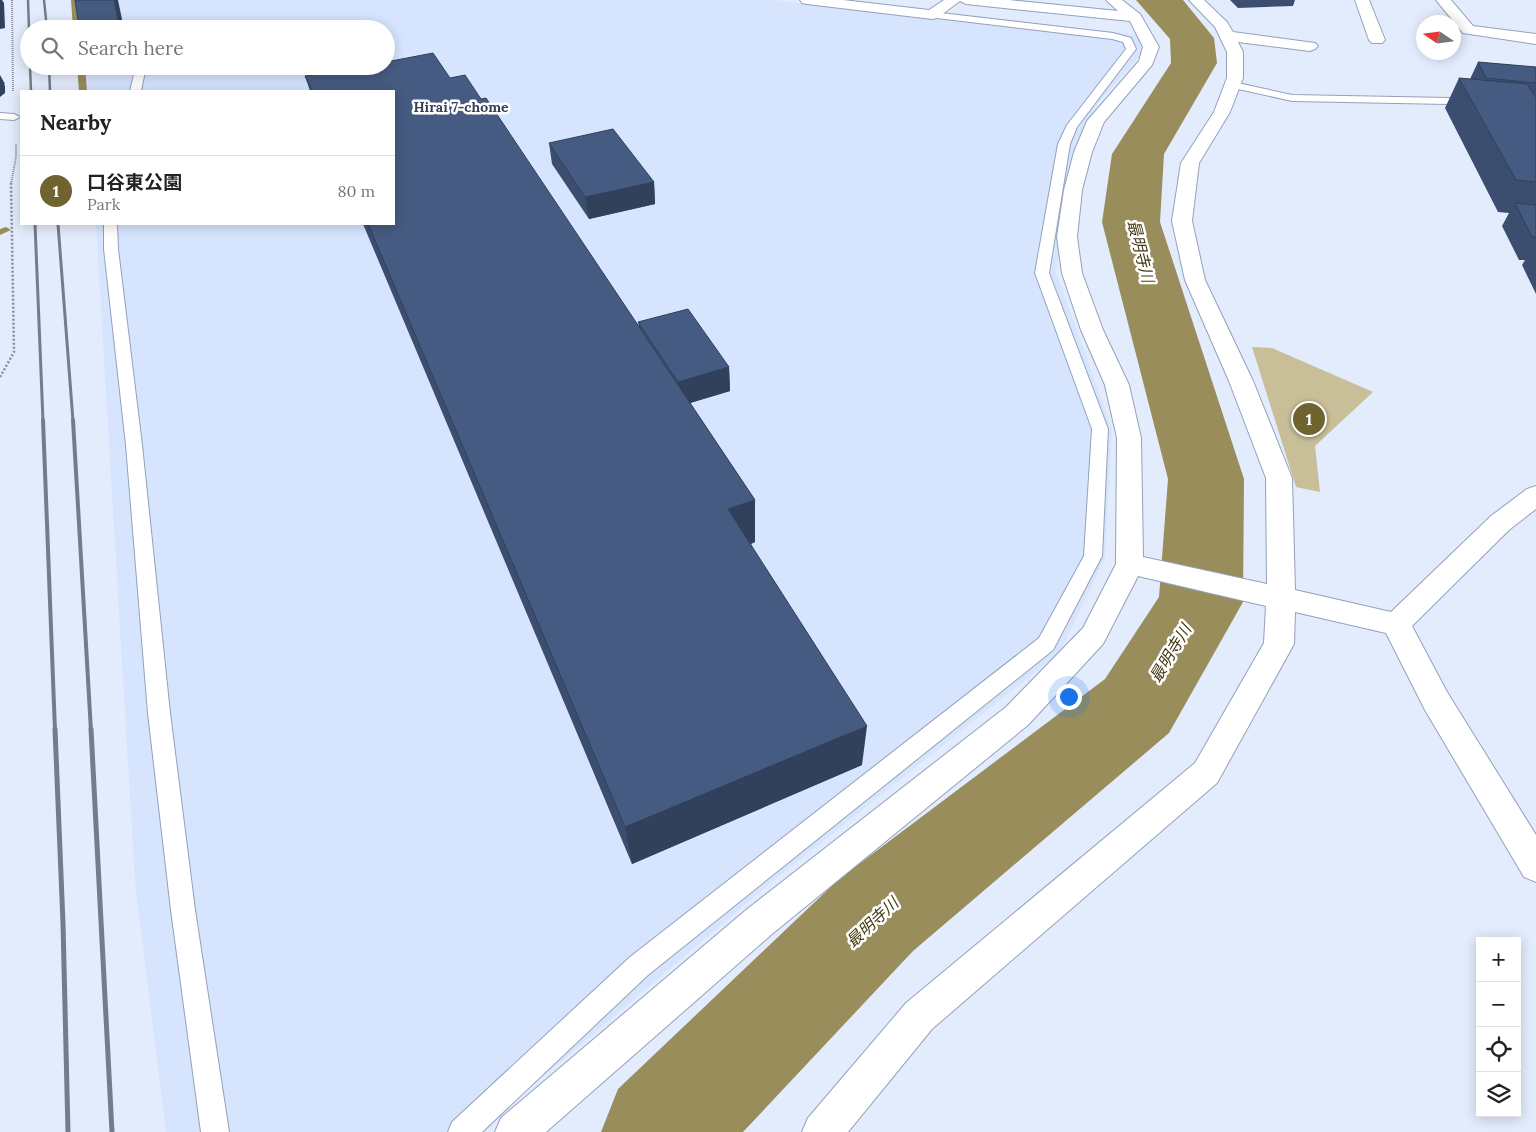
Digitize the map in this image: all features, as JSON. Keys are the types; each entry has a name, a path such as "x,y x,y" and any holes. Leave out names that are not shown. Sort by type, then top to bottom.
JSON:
{"street":[{"path":"807,0 932,15 953,0"},
{"path":"966,0 1135,17"},
{"path":"515,1132 759,922 1016,716 1094,636 1130,564 1128,497 1130,438 1116,385 1092,330 1072,273 1066,237 1073,190 1083,152 1096,121 1146,62 1151,47 1135,17 1113,0"},
{"path":"822,1132 920,1016 1206,773 1279,644 1271,595 1279,478 1241,381 1194,280 1182,221 1190,163 1222,112 1235,78 1235,52 1222,25 1196,0"},
{"path":"1362,0 1377,40"},
{"path":"1442,0 1468,30 1536,39"},
{"path":"1227,36 1310,46"},
{"path":"1396,624 1500,523 1536,495"},
{"path":"1130,564 1396,624 1436,701 1536,866"}],"lane":[{"path":"462,1132 639,966 1046,644 1093,556 1100,429 1042,273 1064,144 1071,127 1131,49 1127,40 1113,36 932,15"},
{"path":"135,90 139,75"},
{"path":"1233,85 1292,98 1449,101"},
{"path":"0,116 14,117"},
{"path":"110,225 111,249 134,445 159,713 183,910 216,1132"}],"path":[{"path":"0,377 14,352 11,182 16,156 12,0"}],"shaded area":[{"path":"79,0 774,0 942,20 954,13 1137,35 1143,52 1097,104 1081,135 1070,169 1056,272 1112,429 1105,558 1060,652 762,890 517,1099 485,1132 166,1132 135,882 96,225 395,225 395,90 88,90 86,75 395,75 395,20 80,20"},
{"path":"1252,347 1272,348 1373,392 1315,446 1320,492 1296,487"}],"building":[{"path":"75,0 114,0 118,20 78,20"},
{"path":"433,53 450,78 465,75 481,99 486,98 755,500 728,509 867,726 625,827 368,225 395,225 395,90 312,90 305,76 395,75 395,60"},
{"path":"1478,62 1536,67 1536,83 1486,78"},
{"path":"1459,78 1527,84 1536,98 1536,182 1516,180"},
{"path":"613,129 654,182 585,197 549,143"},
{"path":"1515,203 1536,205 1536,237 1532,237"},
{"path":"688,309 729,367 678,382 638,322"}],"waterway":[{"path":"75,0 76,20"},
{"name":"最明寺川","path":"661,1132 876,915 1137,706 1201,602 1206,479 1131,222 1138,154 1194,63 1192,38 1167,8 1157,0"},
{"path":"82,75 83,90"},
{"path":"0,232 6,230"}],"railway":[{"path":"28,0 29,20"},
{"path":"44,0 46,20"},
{"path":"30,75 31,90"},
{"path":"49,75 50,90"},
{"path":"35,225 43,421"},
{"path":"58,225 73,421"},
{"path":"43,420 55,731"},
{"path":"73,420 91,731"},
{"path":"55,729 63,923 68,1132"},
{"path":"91,729 112,1132"}],"place":[{"name":"口谷東公園","path":"1309,419"}],"district":[{"name":"Hirai 7-chome","path":"461,107"}]}
